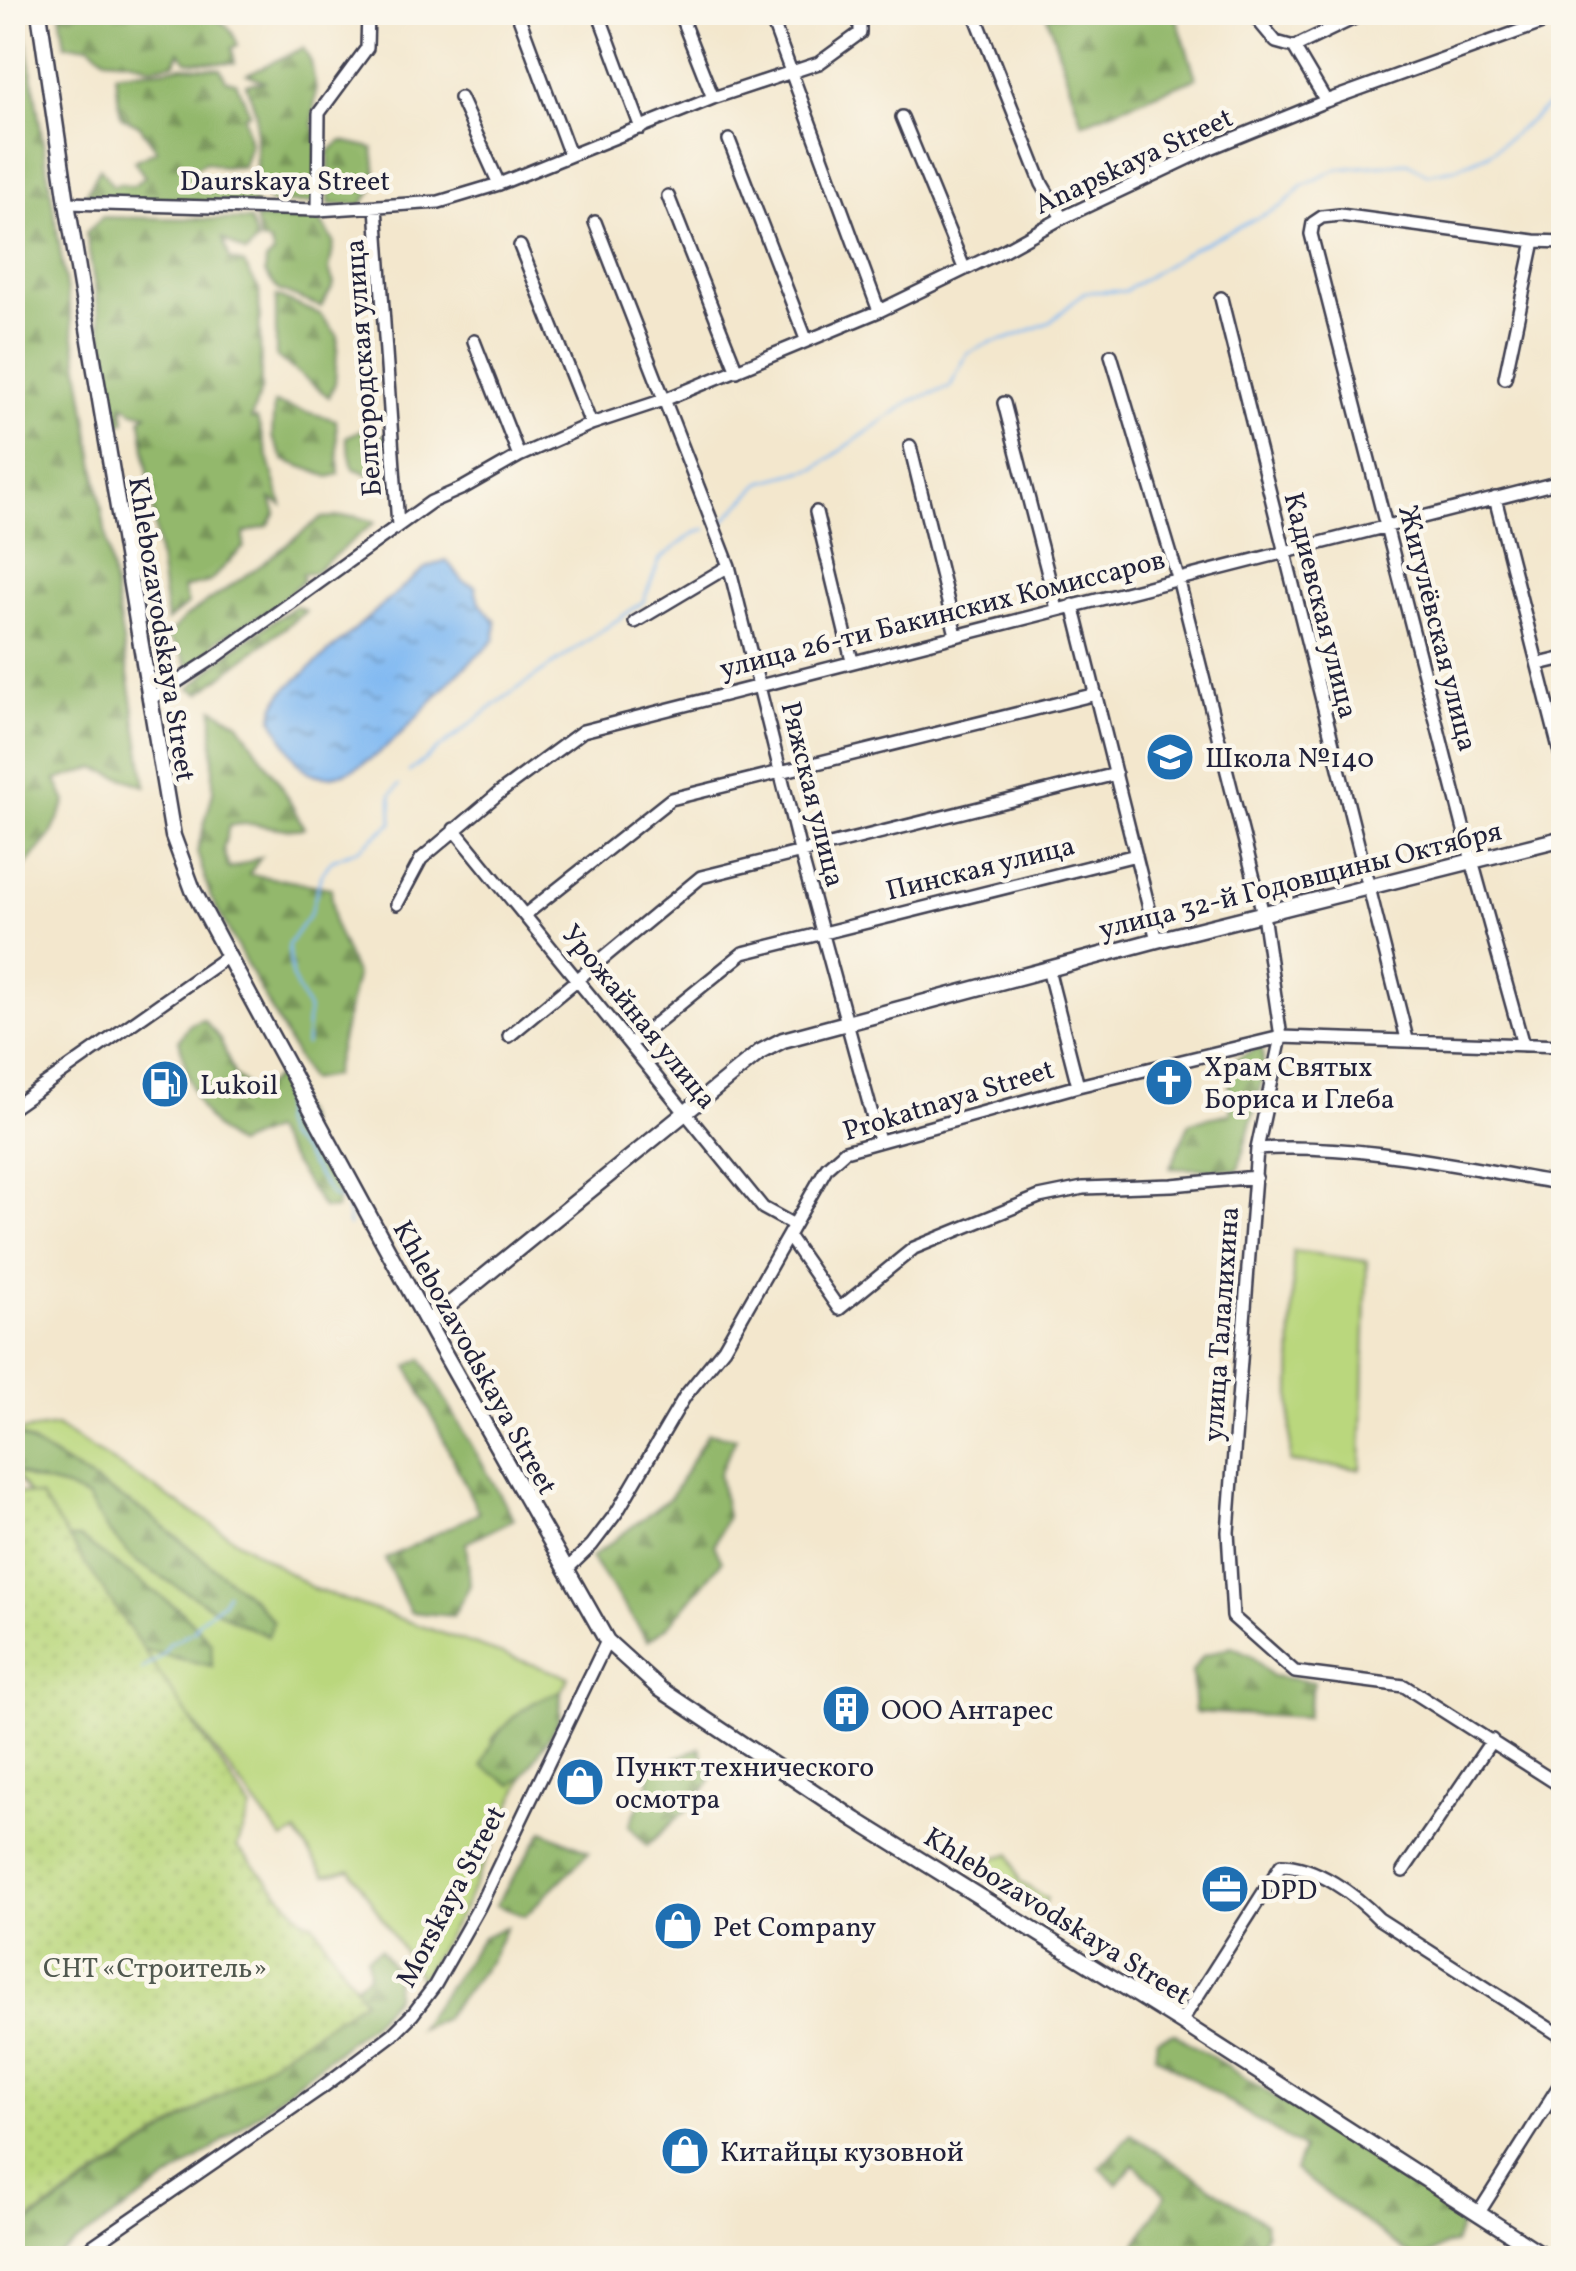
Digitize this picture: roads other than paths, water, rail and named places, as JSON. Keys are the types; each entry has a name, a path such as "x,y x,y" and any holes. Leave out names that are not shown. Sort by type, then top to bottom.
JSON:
{"main road":[{"name":"Khlebozavodskaya Street","path":"38,12 174,836 193,890 228,956 427,1323 607,1641 660,1689 696,1715 856,1820 1548,2258"},
{"name":"улица 32-й Годовщины Октября","path":"427,1323 760,1052 782,1040 1157,940 1564,838"}],"street":[{"name":"Белгородская улица","path":"318,210 319,113 367,48 368,12"},
{"path":"516,12 570,155"},
{"path":"598,12 641,128"},
{"path":"679,12 713,98"},
{"path":"769,12 879,311"},
{"name":"Daurskaya Street","path":"67,204 318,210 438,202 500,184 713,98 819,63 860,33 860,12"},
{"path":"974,12 1042,184 1062,218"},
{"path":"1251,12 1276,42 1294,47 1367,12"},
{"name":"Anapskaya Street","path":"149,700 430,502 519,456 879,311 1062,218 1326,100 1564,14"},
{"path":"1294,47 1326,100"},
{"path":"460,98 500,184"},
{"path":"902,117 964,268"},
{"path":"729,140 806,339"},
{"path":"668,196 737,371"},
{"name":"Белгородская улица","path":"376,206 398,526"},
{"name":"Жигулёвская улица","path":"1523,1045 1314,246 1313,223 1322,217 1340,215 1534,242"},
{"path":"595,222 664,400"},
{"path":"1506,378 1534,242 1564,242"},
{"path":"520,246 591,424"},
{"name":"Кадиевская улица","path":"1221,298 1407,1039"},
{"path":"474,341 519,456"},
{"path":"1111,355 1178,578 1263,914 1281,1037"},
{"name":"Ряжская улица","path":"664,400 729,566 800,851 879,1140"},
{"path":"1004,403 1057,609"},
{"path":"910,446 956,635"},
{"name":"улица 26-ти Бакинских Комиссаров","path":"398,904 421,858 582,730 1564,481"},
{"path":"1495,498 1564,768"},
{"path":"816,512 852,661"},
{"path":"634,622 729,566"},
{"path":"1073,605 1157,940"},
{"path":"1539,664 1564,658"},
{"path":"526,914 671,798 1096,694"},
{"path":"508,1036 701,877 1116,774"},
{"name":"Урожайная улица","path":"454,829 763,1208 791,1231 839,1309 914,1248 1039,1197 1084,1188 1172,1185 1256,1176"},
{"name":"Пинская улица","path":"632,1043 743,952 1136,855"},
{"path":"12,1108 228,956"},
{"path":"1048,969 1078,1086"},
{"name":"Prokatnaya Street","path":"566,1570 592,1545 617,1512 685,1396 724,1348 827,1168 844,1151 1078,1086 1281,1037 1564,1046"},
{"name":"улица Талалихина","path":"1281,1037 1256,1148 1228,1532 1233,1617 1295,1672 1404,1686 1492,1740"},
{"path":"1256,1148 1364,1150 1564,1184"},
{"name":"Morskaya Street","path":"74,2258 320,2088 413,2014 435,1985 479,1907 607,1641"},
{"path":"1403,1871 1492,1740 1564,1788"},
{"path":"1180,2022 1281,1865 1300,1865 1365,1904 1379,1918 1564,2038"},
{"path":"1478,2214 1564,2078"}],"water":[{"path":"446,560 464,582 475,586 480,601 496,622 495,639 372,758 333,776 307,771 273,719 275,705 284,691 425,568"}],"waterway":[{"path":"722,523 762,482 816,468 911,401 950,387 967,354 1050,322 1085,292 1125,291 1192,249 1282,206 1303,186 1337,169 1408,163 1427,174 1454,169 1489,154 1564,93"},
{"path":"409,772 500,701 643,602 660,559 706,529"},
{"path":"306,1045 308,1010 292,977 288,945 311,912 321,875 332,860 359,849 392,823 391,795 399,785"},
{"path":"285,1086 281,1123 286,1138 302,1152 332,1196 346,1201 349,1226"},
{"path":"142,1670 162,1655 170,1643 194,1631 227,1593"}],"place":[{"name":"Школа №140","path":"1170,757"},
{"name":"Храм Святых Бориса и Глеба","path":"1169,1082"},
{"name":"Lukoil","path":"165,1084"},
{"name":"ООО Антарес","path":"846,1709"},
{"name":"Пункт технического осмотра","path":"580,1782"},
{"name":"DPD","path":"1225,1889"},
{"name":"Pet Company","path":"678,1926"},
{"name":"Китайцы кузовной","path":"685,2151"}],"park label":[{"name":"СНТ «Строитель»","path":"155,1967"}]}
